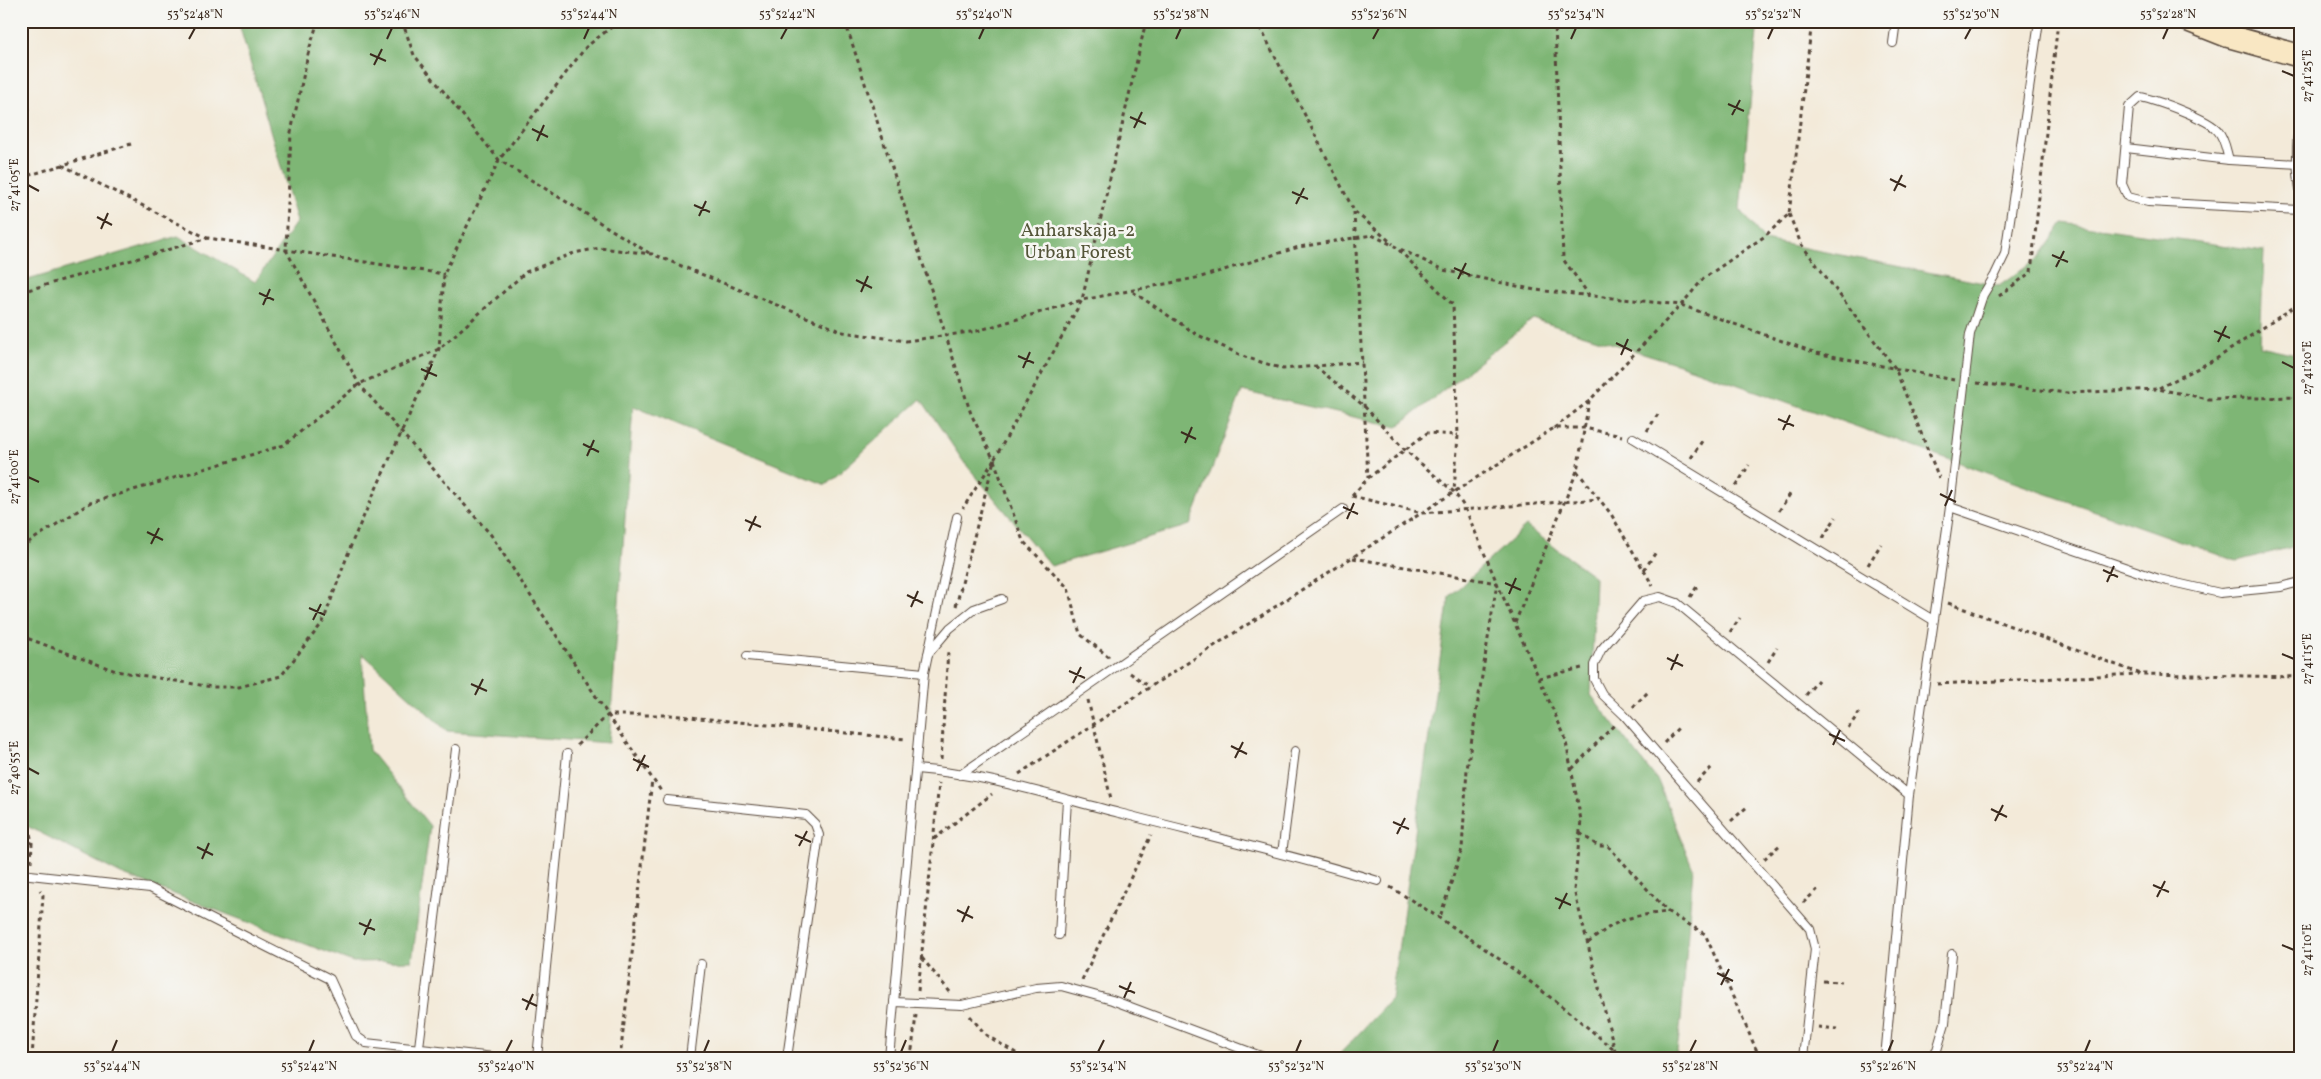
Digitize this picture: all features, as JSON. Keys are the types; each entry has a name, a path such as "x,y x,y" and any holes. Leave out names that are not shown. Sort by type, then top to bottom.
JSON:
{"street":[{"path":"2190,21 2228,36 2300,56"}],"lane":[{"path":"1893,43 1896,21"},
{"path":"1885,1058 1909,795 1950,507 1970,334 1982,295 1995,275 2005,254 2039,21"},
{"path":"2229,160 2225,144 2218,130 2205,121 2152,99 2140,97 2129,107 2122,184 2128,197 2148,202 2300,210"},
{"path":"2300,123 2297,135 2300,190"},
{"path":"2126,148 2229,160 2298,164"},
{"path":"1636,440 1933,620"},
{"path":"1950,507 2159,579 2220,593 2281,587 2300,582"},
{"path":"960,775 1343,509"},
{"path":"888,1058 926,656 957,517"},
{"path":"1803,1058 1815,949 1810,929 1624,715 1602,694 1594,679 1594,664 1601,650 1643,600 1660,597 1677,603 1909,795"},
{"path":"926,656 950,628 974,609 1002,599"},
{"path":"747,656 924,673"},
{"path":"418,1047 456,749"},
{"path":"1282,854 1295,751"},
{"path":"537,1058 567,754"},
{"path":"916,769 940,771 1004,784 1282,854 1378,881"},
{"path":"667,800 806,815 815,824 819,835 787,1058"},
{"path":"1058,934 1067,800"},
{"path":"21,874 150,888 330,979 356,1036 366,1042 503,1058"},
{"path":"1928,1058 1937,1050 1944,1023 1952,954"},
{"path":"690,1058 701,964"},
{"path":"894,1002 962,1005 1036,988 1061,986 1112,1000 1266,1058"}],"path":[{"path":"318,21 309,50 291,132 286,250 359,384 491,535 608,715 667,800"},
{"path":"402,21 414,55 499,160 652,254 843,332 906,341 977,331 1082,300 1132,292 1201,277 1299,247 1356,236 1372,235 1443,270 1535,290 1681,305 1816,353 1964,382 2067,393 2158,389 2209,399 2300,397"},
{"path":"21,636 116,671 212,687 239,687 281,676 323,622 353,540 439,349 444,274 499,160 586,47 619,21"},
{"path":"845,21 971,414 994,460 1023,541 1068,588 1080,634 1150,687"},
{"path":"957,517 994,460 1082,300 1146,21"},
{"path":"1254,21 1263,33 1354,211 1396,247 1453,305 1458,435 1454,492"},
{"path":"1555,21 1563,259 1589,295"},
{"path":"1812,21 1789,214 1801,244 1895,368 1950,507"},
{"path":"1976,312 2031,272 2058,21"},
{"path":"21,111 30,108"},
{"path":"21,151 30,175 131,144"},
{"path":"62,165 208,238 444,274"},
{"path":"1354,211 1368,478"},
{"path":"933,840 1004,784 1094,724 1554,428 1589,401 1681,305 1704,278 1766,236 1789,214"},
{"path":"21,292 208,238"},
{"path":"21,547 90,503 284,445 359,384 439,349 526,272 574,253 600,248 652,254"},
{"path":"1132,292 1196,334 1245,357 1283,369 1362,362"},
{"path":"2158,389 2216,359 2300,303"},
{"path":"1315,366 1364,406 1405,450 1454,492 1465,508 1565,737 1581,820 1574,890 1615,1051 1619,1058"},
{"path":"1515,623 1566,502 1577,471 1589,401"},
{"path":"1554,428 1584,428 1636,440 1660,410"},
{"path":"1343,509 1368,478 1427,433 1458,435"},
{"path":"1685,469 1704,438"},
{"path":"911,1058 940,771 950,628 994,460"},
{"path":"1730,497 1749,465"},
{"path":"1577,471 1611,514 1660,597"},
{"path":"1773,523 1792,491"},
{"path":"1352,496 1422,513 1465,508 1599,499"},
{"path":"1816,549 1836,517"},
{"path":"1860,576 1880,544"},
{"path":"1644,570 1656,552"},
{"path":"1352,558 1497,583"},
{"path":"1440,917 1462,849 1467,769 1497,583"},
{"path":"1936,599 2141,674"},
{"path":"1539,678 1594,664"},
{"path":"1926,685 2141,674 2300,677"},
{"path":"1085,688 1114,812"},
{"path":"1571,770 1648,692"},
{"path":"1841,739 1859,712"},
{"path":"567,754 608,715 670,714 918,740"},
{"path":"1656,752 1679,728"},
{"path":"1689,789 1713,766"},
{"path":"620,1058 652,779"},
{"path":"21,787 32,843 30,875 43,895 32,1058"},
{"path":"1723,829 1748,806"},
{"path":"1077,990 1157,822"},
{"path":"1580,832 1598,846 1608,846 1668,912 1705,934 1760,1058"},
{"path":"21,839 32,843"},
{"path":"1756,867 1780,844"},
{"path":"1378,881 1440,917 1577,1018 1615,1051"},
{"path":"1794,911 1819,888"},
{"path":"1588,944 1610,925 1629,916 1668,912"},
{"path":"1812,980 1842,982"},
{"path":"1807,1026 1837,1029"}],"green space":[{"name":"Anharskaja-2 Urban Forest","path":"238,21 1758,21 1740,209 1764,240 1999,286 2039,258 2063,223 2264,251 2260,346 2300,355 2300,545 2237,561 1682,365 1533,319 1397,427 1242,391 1190,525 1051,566 963,461 921,399 826,485 633,406 609,743 447,731 362,653 369,750 430,826 412,961 353,962 121,874 21,823 21,282 178,236 255,282 297,221"},
{"path":"1526,526 1595,577 1591,695 1658,781 1693,869 1681,1021 1676,1058 1336,1058 1391,999 1449,597"}]}
